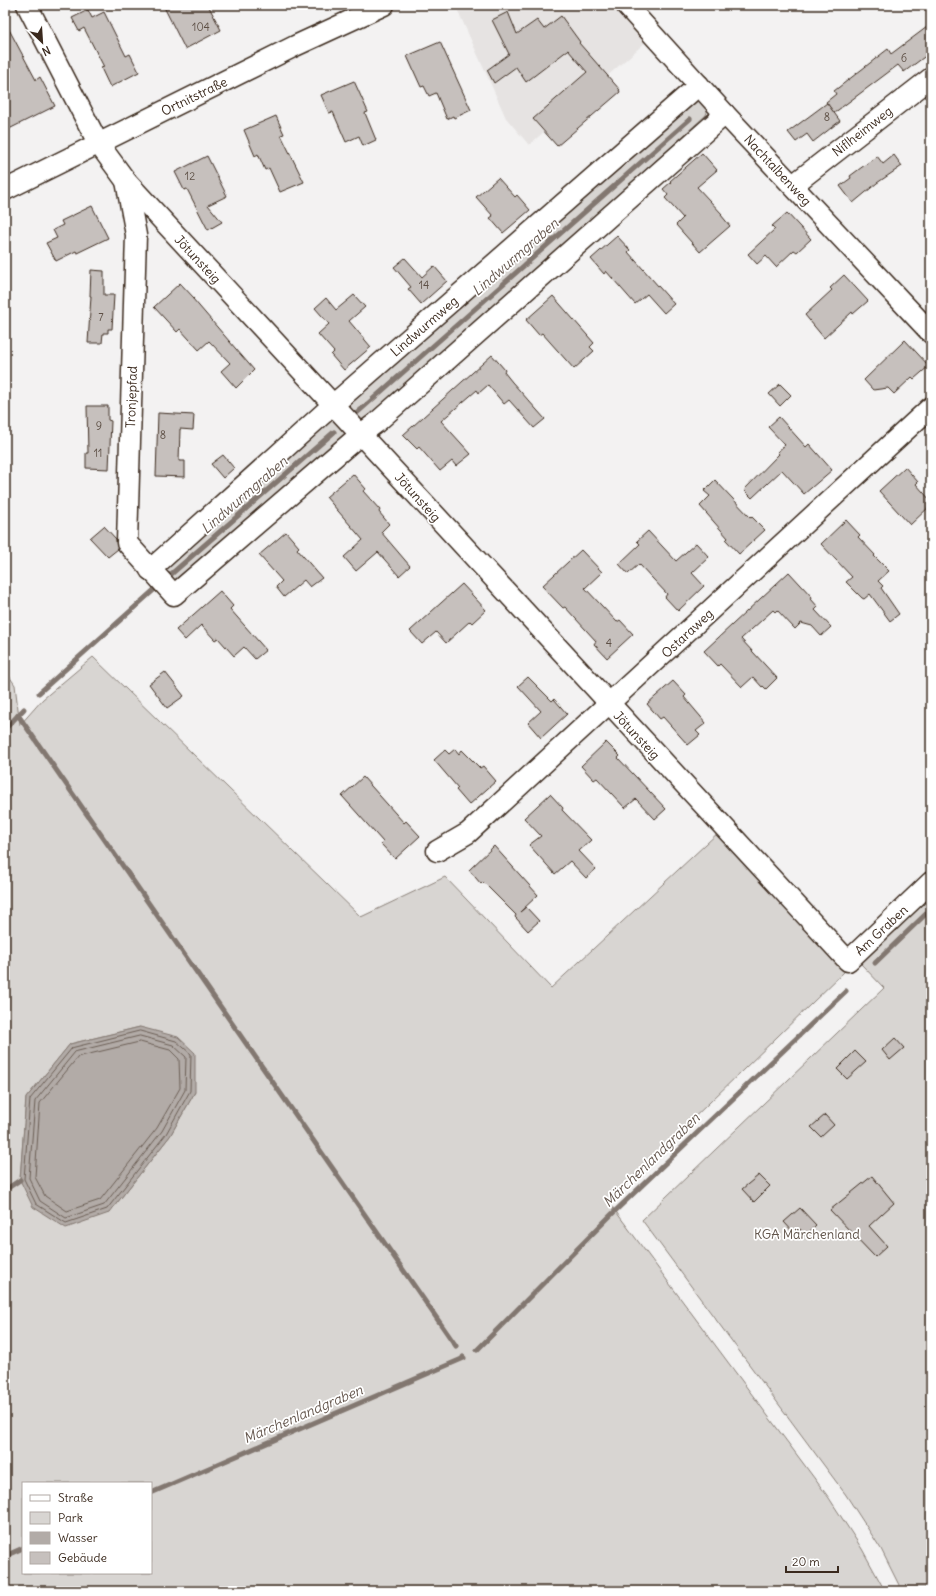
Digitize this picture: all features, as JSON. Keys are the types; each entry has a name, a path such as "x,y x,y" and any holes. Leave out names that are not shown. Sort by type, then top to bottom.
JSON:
{"street":[{"name":"Jötunsteig","path":"27,5 98,143 126,181 848,961"},
{"name":"Ortnitstraße","path":"5,190 295,46 384,5"},
{"name":"Nachtalbenweg","path":"626,5 725,114 931,333"},
{"name":"Niflheimweg","path":"793,185 931,78"},
{"name":"Lindwurmweg","path":"150,570 334,404 699,85"},
{"path":"361,434 382,418 725,114"},
{"name":"Tronjepfad","path":"126,181 136,235 127,544 150,570 174,595 361,434"},
{"name":"Ostaraweg","path":"437,851 468,833 931,407"},
{"name":"Am Graben","path":"848,961 931,882"}],"shaded area":[{"path":"472,5 613,5 647,41 529,145 506,118 458,11"}],"green space":[{"path":"699,97 708,109 706,115 375,416 365,420 358,419 348,408 349,399"},
{"path":"333,415 349,435 178,584 159,570"},
{"path":"93,657 361,917 445,877 551,988 720,831 845,971 608,1201 829,1498 862,1549 885,1591 5,1591 5,670 15,685 20,725 43,699","holes":["140,1027 195,1092 170,1136 109,1213 20,1180 26,1098 70,1044"]},
{"name":"KGA Märchenland","path":"931,896 931,1591 902,1591 881,1549 846,1495 642,1220 884,988 861,964"}],"water":[{"path":"140,1027 178,1037 195,1053 195,1092 170,1136 109,1213 66,1228 33,1207 20,1180 26,1098 70,1044"}],"building":[{"path":"163,5 208,5 221,30 185,49"},
{"path":"88,10 92,18 104,12 126,56 130,54 139,72 110,87 101,68 104,67 84,28 79,31 72,18"},
{"path":"508,12 517,34 537,20 544,29 561,16 580,42 579,43 620,90 620,92 557,146 533,119 587,72 568,50 526,82 516,67 494,83 487,70 509,54 492,20"},
{"path":"5,22 36,80 40,77 55,106 5,131"},
{"path":"931,24 931,52 904,72 898,65 834,113 826,102 836,94 834,91 888,49 891,54"},
{"path":"440,42 471,110 454,118 453,116 447,119 436,93 429,96 424,86 421,87 407,56"},
{"path":"354,81 368,112 365,113 376,140 363,146 359,136 346,142 333,112 329,113 321,95"},
{"path":"827,103 840,121 813,142 807,134 796,142 788,132"},
{"path":"276,116 284,134 281,135 304,182 280,192 269,168 265,170 258,154 255,156 244,130"},
{"path":"702,153 717,170 697,187 722,214 721,215 730,226 700,252 676,225 683,218 665,198 668,195 663,189"},
{"path":"894,155 902,166 877,183 853,203 840,186 851,178 850,176 877,156 883,164"},
{"path":"207,156 227,196 208,205 222,222 208,230 187,189 184,190 175,172"},
{"path":"498,178 515,197 517,195 530,210 503,233 490,218 493,216 476,197"},
{"path":"92,206 108,238 56,261 46,243 57,238 53,230 63,225 61,221"},
{"path":"787,213 811,239 797,252 794,250 776,267 766,256 757,264 748,254 775,229 772,226"},
{"path":"617,236 630,250 628,252 674,304 664,313 647,294 635,304 606,271 604,274 591,259"},
{"path":"405,258 422,277 434,266 447,281 421,304 408,289 411,287 394,267"},
{"path":"91,270 104,271 104,295 114,295 112,329 108,329 108,333 103,333 102,343 88,343"},
{"path":"844,275 868,301 853,314 852,312 824,338 805,315 832,290 830,288"},
{"path":"180,283 254,370 236,388 221,371 230,363 209,341 199,350 180,329 177,332 154,307"},
{"path":"354,295 365,307 349,321 371,347 344,370 331,355 334,352 318,334 329,324 315,308 326,298 336,310"},
{"path":"553,296 594,343 590,347 594,351 574,369 542,333 539,335 526,320"},
{"path":"905,340 929,366 914,379 912,377 894,394 888,388 873,390 864,380"},
{"path":"492,355 505,370 504,372 512,382 545,419 534,428 509,400 504,404 488,385 479,393 477,390 441,421 471,454 456,466 452,461 440,471 419,447 417,449 403,435"},
{"path":"780,384 791,395 780,406 769,394"},
{"path":"87,406 108,406 108,420 111,421 109,469 86,468 86,453 88,453"},
{"path":"158,413 194,415 193,430 180,429 179,461 185,461 185,477 156,476"},
{"path":"779,417 806,447 809,444 832,470 804,494 782,470 752,498 744,490 779,454 777,452 785,445 768,427"},
{"path":"223,455 234,468 223,478 211,464"},
{"path":"905,467 918,482 916,484 931,501 931,505 910,525 879,491"},
{"path":"353,474 366,489 363,491 380,510 379,512 389,524 381,532 410,566 399,576 378,552 356,571 344,557 363,540 326,497"},
{"path":"715,480 750,517 751,516 765,530 739,554 726,540 728,538 700,506 710,496 704,491"},
{"path":"846,520 860,535 858,537 875,555 874,556 889,571 878,581 883,586 881,588 899,614 890,621 870,594 864,599 862,598 846,582 852,577 821,544"},
{"path":"104,526 116,539 118,549 108,557 90,538"},
{"path":"648,531 676,561 696,543 709,557 692,573 704,586 678,611 665,597 667,594 639,564 628,574 619,564 640,544 637,541"},
{"path":"286,532 299,547 297,549 322,578 310,587 304,580 284,597 276,587 282,581 259,555"},
{"path":"581,550 602,572 585,588 617,622 620,620 633,634 607,658 594,644 596,641 565,607 563,608 542,586"},
{"path":"789,572 812,597 811,599 818,607 815,610 831,627 821,636 812,626 801,623 795,629 777,610 775,612 773,610 741,639 777,678 766,689 763,686 762,687 753,677 742,687 720,664 718,666 704,651"},
{"path":"462,584 486,610 472,623 470,621 446,643 436,632 422,644 410,631"},
{"path":"220,591 233,606 230,609 266,650 255,659 244,647 234,656 218,638 215,640 201,625 185,640 176,630"},
{"path":"165,672 184,696 167,708 149,684"},
{"path":"528,677 552,701 554,699 567,714 541,738 528,723 541,711 518,686"},
{"path":"673,681 686,695 684,697 706,723 696,731 700,735 688,745 663,717 660,719 647,704"},
{"path":"606,742 620,756 618,758 666,809 655,819 636,799 625,808 597,778 594,780 581,766"},
{"path":"455,749 459,754 462,750 480,768 483,766 496,781 469,805 456,790 458,788 434,760 445,750 449,754"},
{"path":"363,777 404,823 406,821 420,836 395,859 381,844 383,842 342,796"},
{"path":"550,794 563,808 562,810 591,840 579,851 596,869 586,878 570,861 555,874 529,845 541,836 524,818"},
{"path":"494,846 538,895 520,912 526,907 539,921 528,931 515,917 516,915 483,882 481,884 469,870"},
{"path":"895,1038 904,1048 890,1060 882,1050"},
{"path":"855,1051 866,1062 847,1079 837,1069"},
{"path":"825,1115 834,1125 821,1137 811,1127"},
{"path":"759,1175 770,1186 754,1202 742,1189"},
{"path":"872,1176 894,1203 869,1226 887,1246 875,1257 830,1210"},
{"path":"800,1208 816,1225 805,1236 800,1229 795,1234 784,1222"}],"waterway":[{"name":"Lindwurmgraben","path":"357,413 690,119"},
{"name":"Lindwurmgraben","path":"169,576 334,432"},
{"name":"Lindwurmgraben","path":"39,693 155,589"},
{"name":"Lindwurmgraben","path":"5,729 24,709"},
{"path":"18,715 456,1346"},
{"name":"Märchenlandgraben","path":"875,963 931,909"},
{"name":"Märchenlandgraben","path":"477,1350 612,1214 846,991"},
{"path":"5,1190 20,1180"},
{"name":"Märchenlandgraben","path":"152,1493 464,1358 463,1357"},
{"name":"Märchenlandgraben","path":"5,1556 22,1548"}]}
